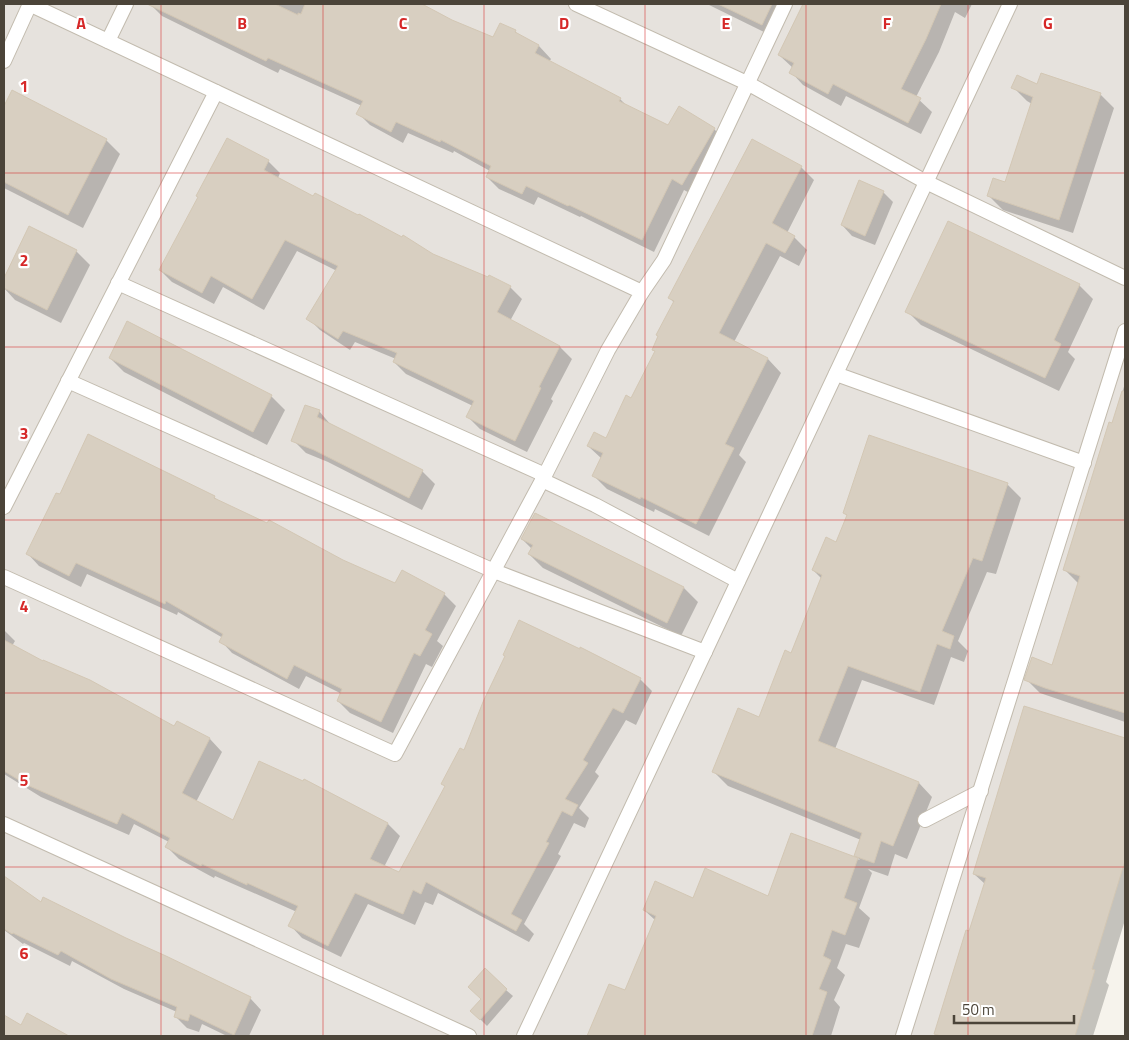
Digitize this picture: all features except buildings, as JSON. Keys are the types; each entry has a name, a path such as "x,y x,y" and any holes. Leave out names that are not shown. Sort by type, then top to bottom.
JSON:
{"street":[{"path":"4,61 29,4 642,292"},
{"path":"108,41 126,4"},
{"path":"576,4 749,84 926,182 1125,278"},
{"path":"4,577 395,754 544,477 608,350 642,292 664,260 749,84 785,4"},
{"path":"524,1036 1010,4"},
{"path":"4,507 216,92"},
{"path":"118,284 544,477 738,581"},
{"path":"903,1036 1125,331"},
{"path":"836,374 1084,463"},
{"path":"68,381 494,571 705,652"},
{"path":"925,820 981,791"},
{"path":"4,824 469,1036"}],"shaded area":[{"path":"4,4 1125,4 1125,831 1056,1036 4,1036"}]}
